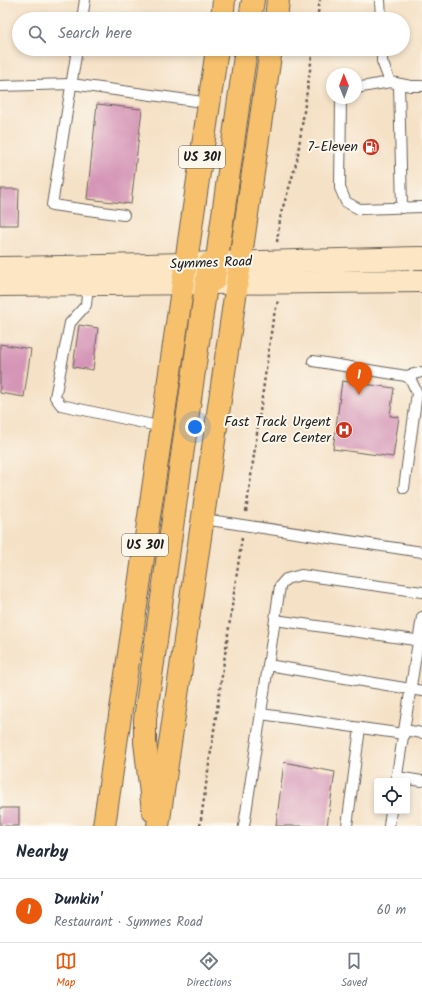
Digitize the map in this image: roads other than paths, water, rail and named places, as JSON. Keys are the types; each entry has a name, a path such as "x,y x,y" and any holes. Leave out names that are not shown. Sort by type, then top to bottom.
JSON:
{"main road":[{"path":"223,12 224,0"},
{"path":"251,12 253,0"},
{"path":"277,12 278,0"},
{"name":"US 301","path":"104,826 216,56"},
{"path":"157,826 148,767 145,719 245,56"},
{"path":"157,826 270,56"}],"street":[{"name":"Symmes Road","path":"212,274 240,262 422,258"},
{"name":"Symmes Road","path":"0,268 212,274 237,284 422,281"},
{"name":"Symmes Road","path":"0,286 88,285 185,274"}],"lane":[{"path":"83,12 85,0"},
{"path":"380,0 381,12"},
{"path":"76,56 52,205 124,215"},
{"path":"382,56 382,61 394,83 402,208"},
{"path":"362,87 394,83 422,86"},
{"path":"0,86 71,84 210,103"},
{"path":"341,104 340,188 346,202 359,209 422,207"},
{"path":"88,285 86,305 70,323 55,397 61,405 162,427"},
{"path":"313,362 406,376 422,372"},
{"path":"404,488 417,393 411,380 406,376"},
{"path":"203,519 422,552"},
{"path":"244,826 280,586 286,579 301,575 422,592"},
{"path":"396,778 420,641 422,617"},
{"path":"275,620 420,641"},
{"path":"268,666 422,691"},
{"path":"261,714 360,728 422,732"},
{"path":"347,826 360,728"},
{"path":"410,780 422,781"},
{"path":"389,826 391,814"}],"place":[{"name":"7-Eleven","path":"371,147"},
{"name":"Dunkin'","path":"359,395"},
{"name":"Fast Track Urgent Care Center","path":"344,430"}]}
